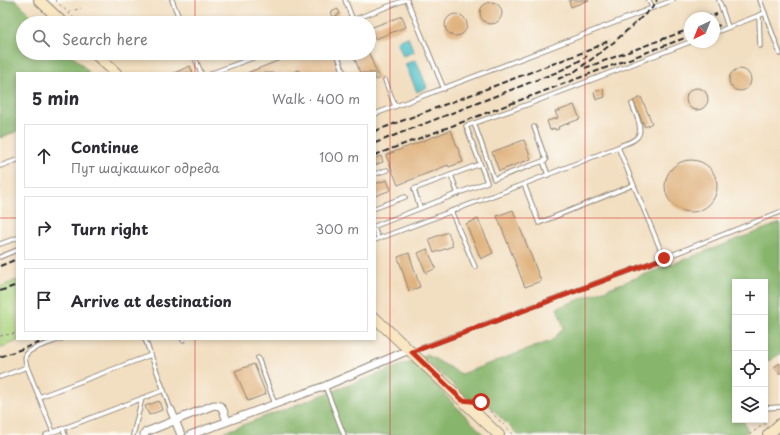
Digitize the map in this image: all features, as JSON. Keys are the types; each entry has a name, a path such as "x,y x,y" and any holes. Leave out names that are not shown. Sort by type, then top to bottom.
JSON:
{"street":[{"path":"39,0 56,16"},
{"path":"102,60 115,72"},
{"path":"376,319 499,435"},
{"path":"190,435 324,386 411,351"},
{"path":"144,435 146,432 214,405 220,406 227,421"},
{"path":"171,410 180,435"},
{"path":"768,435 780,424"}],"lane":[{"path":"172,0 178,16"},
{"path":"345,0 351,16"},
{"path":"364,16 406,0 444,88"},
{"path":"649,0 652,8"},
{"path":"376,114 673,0"},
{"path":"719,0 728,27"},
{"path":"760,0 779,45 780,54"},
{"path":"720,30 765,13"},
{"path":"759,15 760,46"},
{"path":"376,226 487,182 466,126 529,104 684,44"},
{"path":"196,60 201,72"},
{"path":"215,72 247,60"},
{"path":"339,60 344,72"},
{"path":"385,80 395,106"},
{"path":"377,239 548,175 635,139 639,135 641,129 632,104"},
{"path":"474,123 494,179 546,160 534,127"},
{"path":"618,147 664,258"},
{"path":"0,166 16,160"},
{"path":"543,161 548,175"},
{"path":"420,208 414,189 480,164"},
{"path":"376,174 387,170"},
{"path":"451,175 458,194"},
{"path":"524,184 539,223 633,185"},
{"path":"376,208 405,198"},
{"path":"452,211 475,267"},
{"path":"411,351 664,258 780,212"},
{"path":"0,244 16,238"},
{"path":"0,257 16,250"},
{"path":"53,432 27,367 25,356 29,350 57,340"},
{"path":"145,340 171,410"},
{"path":"39,397 151,355"},
{"path":"258,358 275,404"},
{"path":"0,378 27,367"},
{"path":"324,386 344,435"},
{"path":"46,435 164,390"},
{"path":"133,435 142,398"},
{"path":"768,408 780,407"},
{"path":"63,429 66,435"}],"path":[{"path":"55,0 71,16"},
{"path":"68,13 81,8"},
{"path":"0,336 16,333"},
{"path":"474,402 481,402 514,435"},
{"path":"749,435 764,424"}],"green space":[{"path":"0,0 16,0 32,16 16,16 16,60 77,60 89,72 16,72 16,131 0,138"},
{"path":"780,223 780,354 768,361 768,279 732,279 732,423 744,423 748,431 742,435 518,435 483,400 469,399 422,357 426,354 461,374 551,341 564,328 557,308"},
{"path":"16,280 16,340 20,340 0,348 0,287"},
{"path":"410,362 416,365 484,435 216,435"}],"water":[{"path":"408,37 414,52 403,56 397,41"},
{"path":"416,60 427,87 417,92 405,64"}],"building":[{"path":"589,0 571,7 569,1"},
{"path":"491,2 499,5 502,13 499,21 491,24 483,21 480,13 483,5"},
{"path":"338,9 340,14 333,16 331,12"},
{"path":"456,14 464,17 467,25 464,33 456,36 448,33 445,25 448,17"},
{"path":"402,16 406,27 376,39 376,26"},
{"path":"280,60 337,60 342,72 300,72 299,70 293,72 250,72"},
{"path":"355,60 372,60 379,79 376,80 376,72 360,72"},
{"path":"190,66 193,72 176,72"},
{"path":"740,69 748,72 751,80 748,88 740,91 732,88 729,80 732,72"},
{"path":"697,88 705,91 708,99 705,107 697,110 689,107 686,99 689,91"},
{"path":"603,89 605,97 596,100 594,92"},
{"path":"641,97 652,123 645,127 633,101"},
{"path":"574,105 580,119 558,127 559,129 555,130 555,128 550,130 547,121 558,118 555,112"},
{"path":"451,130 463,162 449,167 448,165 398,185 386,155"},
{"path":"524,140 531,159 499,171 492,152"},
{"path":"381,156 383,162 376,165 376,158"},
{"path":"691,160 701,162 709,168 715,176 717,186 715,196 709,204 701,210 691,212 681,210 673,204 667,196 665,186 667,176 673,168 681,162"},
{"path":"387,180 391,190 376,196 376,184"},
{"path":"513,210 541,281 525,287 497,216"},
{"path":"478,219 493,253 481,259 466,224"},
{"path":"448,232 453,246 434,253 429,239"},
{"path":"427,249 436,268 426,273 418,253"},
{"path":"409,253 420,287 409,291 398,257"},
{"path":"780,363 780,374 774,367"},
{"path":"254,364 266,394 248,401 235,371"},
{"path":"159,401 162,410 149,415 145,406"}],"railway":[{"path":"558,79 574,72 614,42 652,8 657,0"},
{"path":"585,68 684,31"},
{"path":"376,155 684,38"},
{"path":"376,131 592,49 610,40"},
{"path":"376,143 552,74 587,56"},
{"path":"0,266 16,259"},
{"path":"0,291 16,285"},
{"path":"0,357 46,340"}],"route":[{"path":"481,402 462,400 412,352 664,258"}]}
